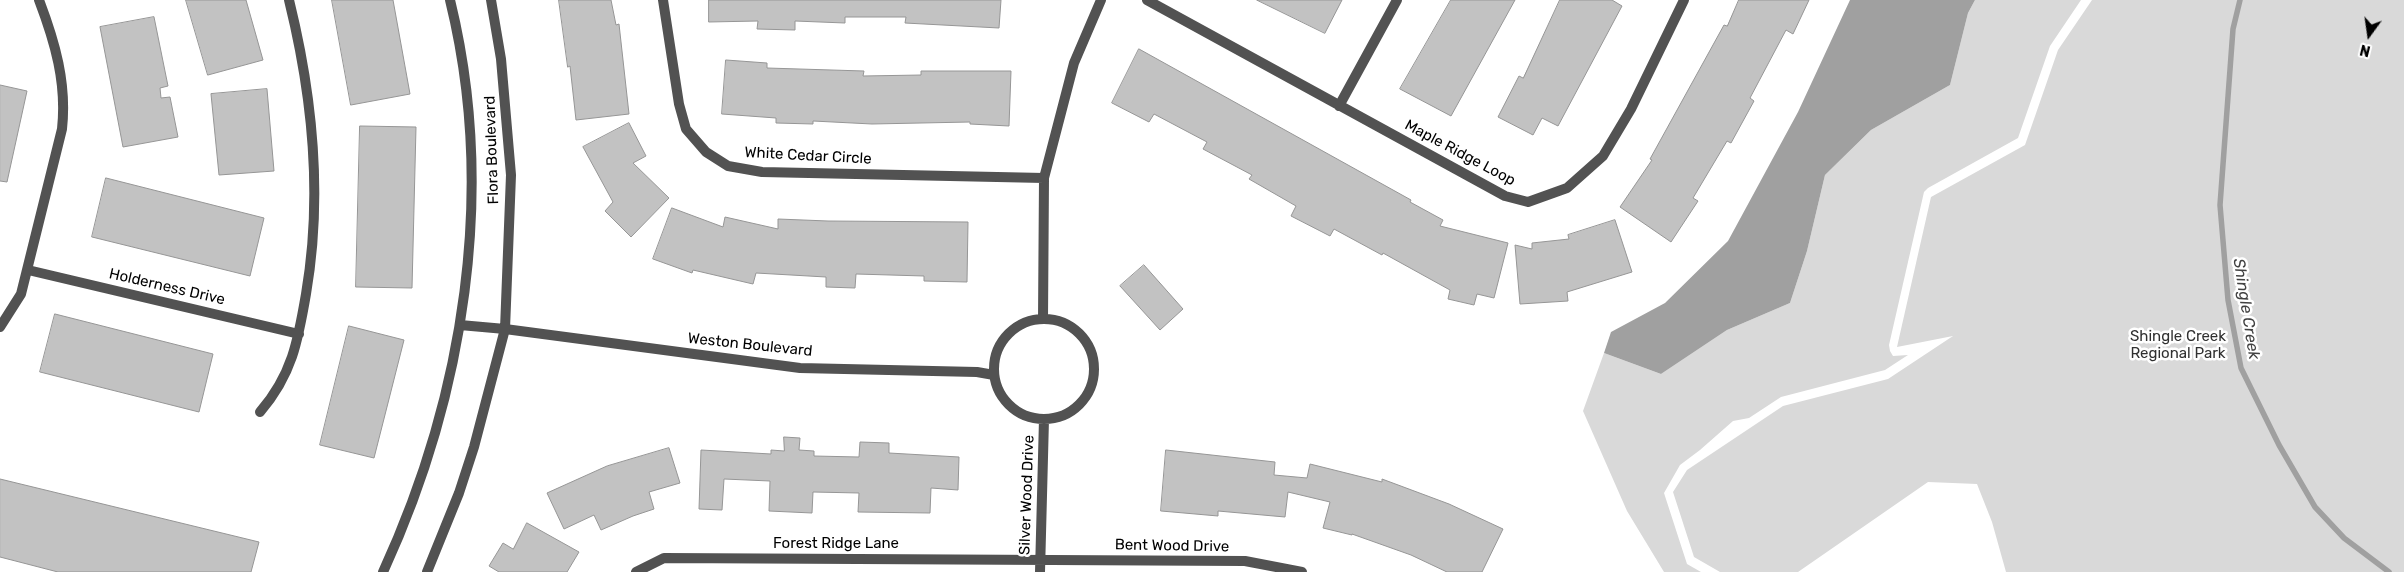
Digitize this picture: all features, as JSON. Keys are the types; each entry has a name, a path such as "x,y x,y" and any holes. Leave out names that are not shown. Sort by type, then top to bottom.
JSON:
{"street":[{"path":"0,327 21,294 62,129 64,108 57,54 39,0"},
{"path":"260,412 283,380 292,362 299,334 314,236 313,135 300,44 290,0"},
{"name":"Flora Boulevard","path":"383,572 418,491 446,398 460,325 467,271 471,173 469,121 462,61 450,0"},
{"name":"Flora Boulevard","path":"427,572 459,493 474,448 505,329 511,176 502,59 491,0"},
{"name":"White Cedar Circle","path":"663,0 678,104 686,129 706,152 728,166 762,172 1044,178"},
{"path":"1043,319 1044,178 1074,63 1101,0"},
{"name":"Maple Ridge Loop","path":"1147,0 1505,196 1528,202 1567,188 1603,156 1631,109 1684,0"},
{"path":"1339,106 1397,0"},
{"name":"Holderness Drive","path":"28,270 299,334"},
{"path":"1043,319 1054,320 1070,326 1080,334 1090,348 1094,371 1092,382 1085,398 1066,414 1044,419 1024,415 1006,401 998,390 994,375 997,350 1006,335 1020,325 1043,319"},
{"path":"460,325 505,329"},
{"name":"Weston Boulevard","path":"505,329 800,368 977,372 994,375"},
{"name":"Silver Wood Drive","path":"1040,572 1044,419"},
{"name":"Forest Ridge Lane","path":"636,572 664,558 1040,560"},
{"name":"Bent Wood Drive","path":"1040,560 1245,562 1302,572"}],"green space":[{"path":"1975,0 2081,0 2050,46 2018,138 1924,192 1889,345 1893,356 1908,355 1885,370 1781,397 1749,418 1733,421 1680,465 1664,493 1687,564 1701,572 1664,572 1627,511 1583,411 1604,353 1661,374 1727,330 1790,303 1807,251 1825,175 1871,130 1950,85 1968,13"},
{"name":"Shingle Creek Regional Park","path":"2092,0 2404,0 2404,572 2006,572 1992,522 1977,484 1928,482 1798,572 1720,572 1694,557 1673,492 1687,470 1783,406 1888,379 1953,336 1897,347 1931,197 2025,145 2058,50"}],"shaded area":[{"path":"1850,0 1975,0 1968,13 1950,85 1871,130 1825,175 1807,251 1790,303 1727,330 1661,374 1604,353 1611,332 1665,303 1728,241 1798,112"}],"building":[{"path":"186,0 246,0 263,60 208,75"},
{"path":"332,0 393,0 410,94 351,105"},
{"path":"559,0 611,0 616,25 619,24 629,114 576,120 570,66 568,67"},
{"path":"709,0 1001,0 999,28 905,23 906,17 845,17 845,23 795,21 795,30 757,29 758,21 709,22"},
{"path":"1257,0 1342,0 1325,33"},
{"path":"1451,0 1515,0 1451,116 1400,89"},
{"path":"1560,0 1612,0 1622,6 1558,126 1542,118 1533,135 1498,117 1519,76 1523,78"},
{"path":"1739,0 1809,0 1793,34 1786,30 1750,98 1754,101 1731,143 1727,141 1693,198 1698,201 1671,242 1620,207 1652,160 1650,159 1724,25 1727,26"},
{"path":"154,17 168,86 160,88 161,98 170,97 178,137 123,147 100,27"},
{"path":"1139,49 1411,200 1410,202 1443,220 1440,226 1508,243 1494,298 1477,294 1474,305 1448,299 1450,290 1383,253 1382,255 1334,229 1330,236 1291,216 1296,206 1249,179 1252,175 1203,149 1207,142 1154,114 1149,122 1112,103"},
{"path":"726,60 767,63 767,68 864,71 863,76 921,75 921,71 1011,71 1009,126 970,124 970,122 872,124 813,121 813,124 776,123 776,118 722,114"},
{"path":"0,85 27,91 7,182 0,181"},
{"path":"267,89 274,171 219,175 211,94"},
{"path":"629,123 646,156 633,163 669,198 631,237 605,211 613,202 583,147"},
{"path":"360,126 416,127 412,288 356,287"},
{"path":"106,178 264,218 250,276 92,237"},
{"path":"672,208 723,227 725,217 778,229 778,219 968,222 967,282 924,281 924,276 856,274 855,288 826,287 826,277 756,273 753,284 693,270 692,273 653,259"},
{"path":"1615,220 1632,272 1567,292 1568,301 1520,304 1515,245 1532,249 1532,243 1569,239 1568,235"},
{"path":"1144,265 1183,309 1160,330 1120,286"},
{"path":"55,314 213,354 199,412 40,372"},
{"path":"349,326 404,340 374,458 320,445"},
{"path":"784,437 800,438 799,450 814,451 814,456 859,457 860,442 889,443 889,453 959,457 958,490 931,488 930,513 858,512 859,493 813,492 812,513 769,511 770,481 724,479 722,510 699,509 701,450 771,454 771,450 784,451"},
{"path":"669,448 680,483 649,492 654,509 601,530 594,515 564,529 547,493 607,466"},
{"path":"1166,450 1275,462 1274,475 1307,478 1310,464 1382,482 1382,479 1449,504 1503,529 1482,572 1447,572 1411,555 1352,534 1323,528 1330,502 1288,492 1285,517 1218,511 1218,516 1161,511"},
{"path":"0,479 259,542 251,572 58,572 0,557"},
{"path":"527,523 579,552 567,572 499,572 489,566 503,543 513,549"}],"waterway":[{"name":"Shingle Creek","path":"2240,0 2233,29 2220,205 2228,300 2241,368 2279,445 2315,507 2344,538 2389,572"}]}
